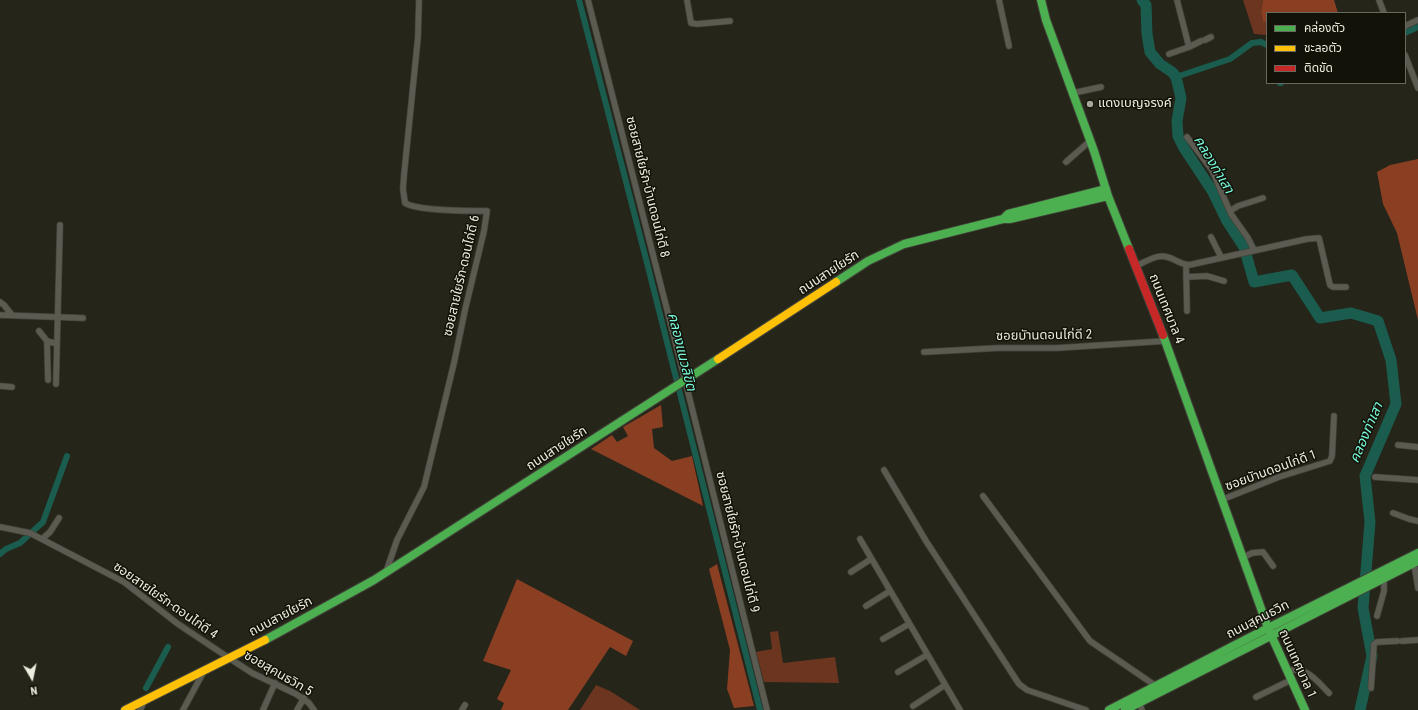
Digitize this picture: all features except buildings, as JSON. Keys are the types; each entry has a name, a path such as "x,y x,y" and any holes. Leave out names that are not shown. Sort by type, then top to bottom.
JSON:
{"street":[{"name":"ซอยสายใยรัก-ดอนไก่ดี 6","path":"385,572 397,540 424,487 454,363 484,231 487,211 433,209 410,206 405,203 403,189 418,37 419,0"},
{"name":"ซอยสายใยรัก-บ้านดอนไก่ดี 8","path":"588,0 684,381"},
{"path":"686,0 691,23 697,24 730,21"},
{"path":"1000,0 1009,46"},
{"name":"ถนนเทศบาล 4","path":"1041,0 1046,20 1107,192 1194,418 1221,500 1269,632"},
{"path":"1177,0 1189,47"},
{"path":"1379,0 1384,12"},
{"path":"1406,26 1418,20"},
{"path":"1169,54 1211,37"},
{"path":"1406,58 1418,88"},
{"path":"1073,93 1101,87"},
{"path":"1187,138 1212,170 1230,211 1248,238 1250,251"},
{"path":"1066,162 1090,141"},
{"path":"1101,173 1097,186 1091,197 1114,210"},
{"name":"ถนนสายใยรัก","path":"126,710 287,629 385,572 674,388 868,261 889,250 918,240 1003,218 1010,219 1107,192"},
{"path":"1230,211 1238,206 1263,198"},
{"path":"56,384 60,225"},
{"path":"1211,238 1221,257"},
{"path":"1136,266 1159,257 1166,256 1186,265 1307,239 1319,238 1330,285 1333,287 1346,287"},
{"path":"1186,265 1187,311"},
{"path":"1186,277 1207,276 1224,281"},
{"path":"0,302 12,315"},
{"path":"0,315 83,318"},
{"path":"39,331 47,341 57,344"},
{"path":"47,341 48,380"},
{"name":"ซอยบัานดอนไก่ดี 2","path":"924,352 998,348 1057,348 1165,341"},
{"name":"ซอยสายใยรัก-บ้านดอนไก่ดี 9","path":"684,381 767,710"},
{"path":"0,386 12,387"},
{"name":"ซอยบัานดอนไก่ดี 1","path":"1221,500 1279,477 1330,461 1332,456 1334,416"},
{"path":"1398,445 1418,447"},
{"path":"884,470 926,541 1019,684 1027,690 1086,710"},
{"path":"1375,477 1418,480"},
{"path":"983,496 1090,641 1156,686"},
{"path":"1393,513 1409,519 1418,520"},
{"path":"42,538 50,532 59,518"},
{"name":"ซอยสายใยรัก-ดอนไก่ดี 4","path":"0,527 32,534 42,538 124,582 178,624 229,658"},
{"path":"860,539 960,710"},
{"path":"1242,558 1252,553 1263,552 1273,566"},
{"name":"ถนนสุคนธวิท","path":"1109,710 1139,703 1156,686 1378,579 1414,560 1418,553"},
{"path":"850,572 871,559"},
{"path":"1414,560 1418,588"},
{"path":"1377,616 1384,591 1378,579"},
{"path":"866,606 890,591"},
{"path":"883,639 909,624"},
{"name":"ถนนสุคนธวิท","path":"1125,710 1269,632"},
{"name":"ถนนเทศบาล 1","path":"1269,632 1305,710"},
{"path":"1371,688 1374,644 1377,642 1418,640"},
{"path":"898,672 927,655"},
{"name":"ซอยสุคนธวิท 5","path":"229,658 252,673 304,698 314,710"},
{"path":"183,710 204,671"},
{"path":"1287,671 1304,671 1330,693"},
{"path":"1256,697 1291,680"},
{"path":"263,710 275,683"},
{"path":"913,706 945,685"},
{"path":"297,710 304,698"},
{"path":"140,710 145,700"}],"shaded area":[{"path":"1243,0 1263,0 1261,11 1263,22 1266,23 1266,35 1254,34"},
{"path":"1263,0 1334,0 1338,12 1266,12 1266,23 1263,22 1261,11"},
{"path":"1418,159 1418,320 1397,233 1383,204 1377,172 1390,165"},
{"path":"661,405 663,427 652,429 654,448 672,461 692,456 703,506 591,449 612,435 617,442 628,436 623,427"},
{"path":"717,564 754,706 734,708 727,689 730,650 709,569"},
{"path":"517,579 633,641 626,656 610,647 568,710 501,710 504,703 497,699 511,670 483,661"},
{"path":"778,631 783,663 835,657 839,683 764,682 756,652 772,649 770,632"},
{"path":"596,685 610,691 640,710 580,710"}],"waterway":[{"name":"คลองแนวลิขิต","path":"579,0 760,710"},
{"name":"คลองท่าเสา","path":"1142,0 1146,5 1147,34 1150,52 1160,64 1172,72 1176,77 1181,98 1177,121 1178,136 1184,148 1213,192 1227,221 1244,247 1254,282 1292,275 1320,318 1351,313 1378,321 1391,360 1396,404 1365,476 1370,522 1363,608 1372,656 1360,710"},
{"path":"1406,33 1418,27"},
{"path":"1176,77 1230,59 1252,43 1261,42 1266,44"},
{"path":"0,554 6,549 20,543 43,522 67,456"},
{"path":"146,688 168,647"}],"traffic: fast":[{"path":"1041,0 1046,20 1094,151 1108,196 1129,249"},
{"path":"1004,218 1008,214 1106,189"},
{"path":"836,282 868,261 904,244 1003,219 1010,219 1108,196"},
{"path":"1163,335 1268,628 1305,710"},
{"path":"265,640 374,580 718,359"},
{"path":"1109,710 1418,553"},
{"path":"1125,710 1418,561"}],"traffic: slow":[{"path":"718,359 836,282"},
{"path":"125,710 265,640"}],"traffic: jam":[{"path":"1129,249 1163,335"}],"place":[{"name":"แดงเบญจรงค์","path":"1090,104"}]}
